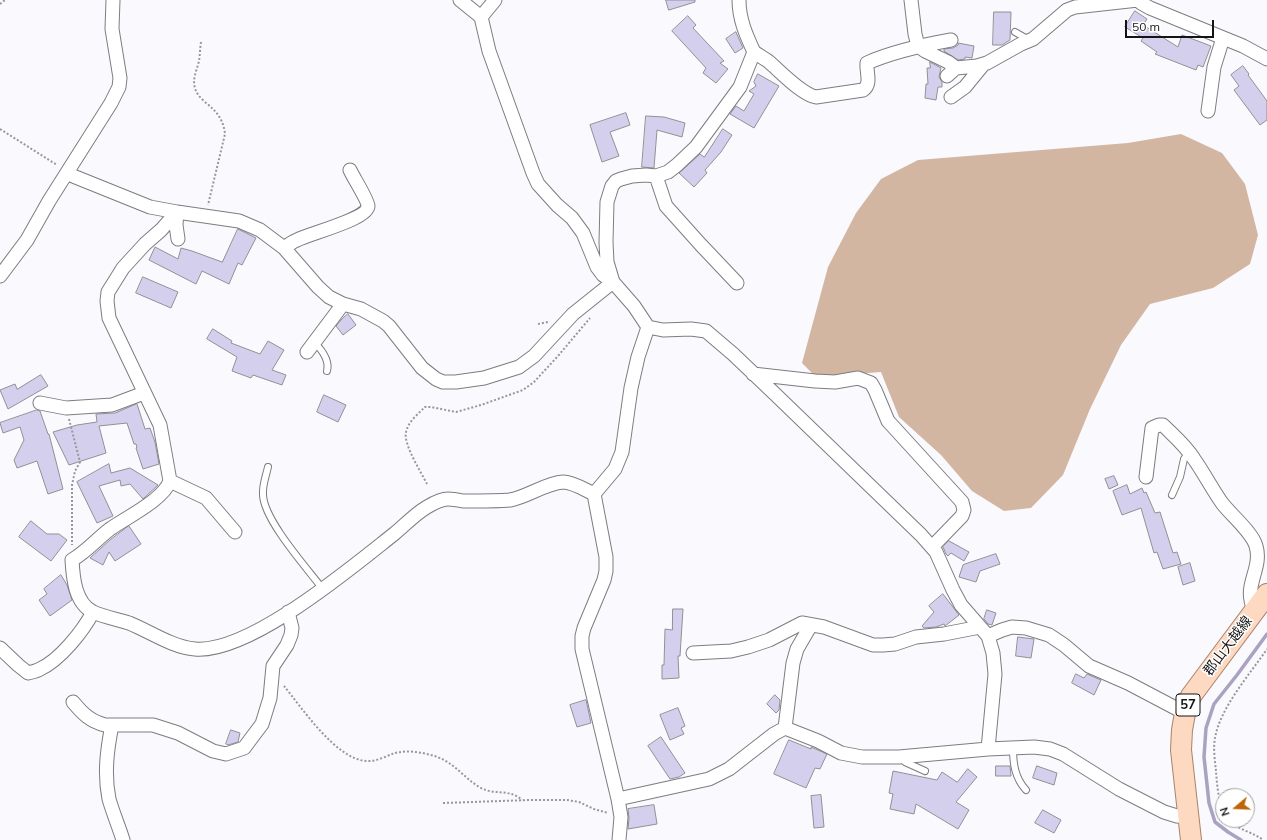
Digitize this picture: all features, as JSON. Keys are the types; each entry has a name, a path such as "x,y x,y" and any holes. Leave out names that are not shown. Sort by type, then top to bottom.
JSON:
{"main road":[{"name":"郡山大越線","path":"1191,840 1181,750 1185,713 1191,696 1267,594"}],"street":[{"path":"0,276 27,240 49,201 111,103 119,87 120,78 112,29 113,0"},
{"path":"460,0 480,17 502,86 538,184 572,218 583,233 597,267 603,275 613,282 634,306 648,327 663,330 691,329 706,331 733,354 921,535 936,552 961,605 984,632 993,653 995,674 988,749"},
{"path":"480,17 495,0"},
{"path":"739,0 740,15 745,34 754,52 768,61 791,82 811,96 816,97 863,90 868,85 867,62 918,46 951,40"},
{"path":"911,0 918,46 948,62 951,72 983,65 1033,39 1067,10 1075,7 1138,0 1150,8 1243,46 1267,59"},
{"path":"1208,111 1214,67 1223,38"},
{"path":"613,282 607,262 608,202 612,186 616,181 632,176 656,176 668,172 677,165 696,147 740,87 754,52"},
{"path":"951,97 965,87 983,65"},
{"path":"284,248 297,239 357,217 366,211 368,206 366,200 350,170"},
{"path":"68,172 73,176 150,207 239,221 260,230 284,248 318,287 329,297 343,304 361,309 382,321 394,332 422,368 436,379 443,382 456,382 484,378 519,367 534,356 573,314 613,282"},
{"path":"656,176 666,206 738,283"},
{"path":"177,212 176,225 178,239"},
{"path":"177,212 123,268 108,292 106,300 110,318 144,394 160,425 170,481 163,492 152,501 110,529 72,560 73,578 80,600 85,607 93,612 129,623 184,648 211,648 234,641 254,632 288,612 322,588 428,506 447,499 464,501 510,500 560,482 568,482 594,494"},
{"path":"311,347 343,304"},
{"path":"619,840 621,817 618,799 582,649 582,636 604,580 606,571 606,557 594,494 615,468 622,452 631,388 638,357 648,327"},
{"path":"753,374 835,382 858,378 871,384 888,421 962,502 964,510 962,516 932,547"},
{"path":"40,403 66,408 112,405 144,394"},
{"path":"1146,477 1152,428 1163,425 1189,452 1222,504 1249,533 1256,544 1258,556 1250,599 1254,611"},
{"path":"170,481 206,498 235,532"},
{"path":"0,648 28,672 40,670 56,660 87,624 93,612"},
{"path":"73,702 85,716 100,724 153,725 178,732 214,751 226,754 241,750 246,746 262,724 270,698 273,666 287,645 291,635 292,628 288,612"},
{"path":"693,653 731,651 748,647 769,640 802,623 824,627 873,644 883,645 895,644 916,637 984,632 1012,627 1026,628 1049,635 1064,645 1089,666 1128,683 1185,713"},
{"path":"785,728 793,663 797,649 811,625"},
{"path":"112,725 107,749 106,770 110,799 123,840"},
{"path":"618,799 709,779 729,769 774,734 785,728"},
{"path":"785,728 818,741 841,753 862,757 899,757 988,749 1034,747 1050,749 1063,754 1119,789 1164,812 1177,816 1188,817"}],"lane":[{"path":"1015,32 1030,40"},
{"path":"311,347 320,348 326,358 328,368 327,371"},
{"path":"1172,495 1180,477 1184,459 1189,452"},
{"path":"268,467 262,494 266,510 282,535 322,588"},
{"path":"1013,748 1013,762 1017,777 1020,784 1026,790"},
{"path":"899,757 905,762 925,771"}],"path":[{"path":"0,4 5,0"},
{"path":"201,42 199,61 194,80 195,90 220,118 224,126 225,134 206,217"},
{"path":"0,128 68,172"},
{"path":"427,484 409,449 406,439 406,432 410,422 425,407 456,412 523,390 534,382 558,356 592,315"},
{"path":"66,408 80,462 75,471 72,485 72,560"},
{"path":"1218,788 1214,740 1218,725 1226,709 1267,649"},
{"path":"272,671 324,736 341,751 355,758 366,761 406,751 432,755 446,760 479,786 490,792 516,795 522,800"},
{"path":"443,803 567,800 579,802 594,809 621,817"},
{"path":"1240,828 1263,840"}],"shaded area":[{"path":"1181,134 1222,153 1245,184 1258,235 1250,264 1213,288 1150,304 1121,345 1090,409 1063,475 1031,508 1004,511 972,491 941,455 899,417 881,372 816,377 802,363 828,267 856,213 881,179 918,160 1128,143"}],"building":[{"path":"666,0 695,0 695,2 669,10"},
{"path":"1135,11 1147,19 1143,25 1178,47 1182,35 1211,46 1203,67 1198,65 1196,70 1155,54 1157,52 1141,41 1143,38 1125,27"},
{"path":"994,12 1011,12 1010,40 1002,45 993,45"},
{"path":"688,16 696,25 693,28 724,61 720,63 728,69 716,83 703,73 706,68 672,31"},
{"path":"736,32 743,48 735,53 726,39"},
{"path":"958,43 974,46 972,58 965,57 965,59 958,60 944,51 944,49 953,48 958,45"},
{"path":"930,62 941,68 939,77 942,82 942,87 938,87 936,100 925,98 926,84 928,84 927,68 930,68"},
{"path":"1243,66 1267,101 1267,120 1260,125 1234,90 1239,86 1231,75"},
{"path":"758,74 779,86 754,128 730,114 736,106 744,111 754,94 749,91 756,86 754,82"},
{"path":"626,113 630,125 610,132 619,156 602,162 590,125"},
{"path":"646,116 664,117 685,123 682,137 657,130 654,168 642,167"},
{"path":"723,129 732,135 721,152 705,170 707,173 694,187 679,173 700,154 704,157"},
{"path":"238,229 256,238 242,265 238,263 229,284 202,271 196,284 149,260 155,247 178,259 181,248 222,262"},
{"path":"143,277 178,292 171,308 136,293"},
{"path":"348,314 356,325 343,335 336,326"},
{"path":"213,329 232,341 231,343 260,354 268,341 284,350 272,370 286,375 282,385 253,375 251,378 232,371 237,357 207,339"},
{"path":"41,375 48,386 8,409 0,390 15,384 17,389"},
{"path":"324,395 346,405 338,422 317,412"},
{"path":"137,404 145,429 150,428 155,442 159,464 143,469 136,444 134,444 127,423 99,426 106,453 69,465 53,432 77,425 97,422 96,414 115,413"},
{"path":"37,410 40,411 49,434 63,489 48,494 37,461 17,468 14,460 24,440 20,427 3,433 0,423"},
{"path":"109,464 111,473 130,468 158,485 143,499 130,484 121,486 120,480 99,486 113,516 97,523 77,482"},
{"path":"1114,476 1118,485 1109,489 1105,479"},
{"path":"1127,485 1130,494 1142,488 1144,493 1146,492 1155,513 1160,512 1173,553 1177,552 1181,564 1163,569 1157,552 1154,553 1141,508 1122,515 1113,491"},
{"path":"31,521 47,534 59,534 67,540 51,561 19,537"},
{"path":"129,526 141,544 115,561 109,552 103,565 90,558 110,540"},
{"path":"949,541 969,552 964,561 951,553 948,556 946,554 943,547"},
{"path":"996,554 1000,564 980,571 976,582 959,577 963,565"},
{"path":"1190,563 1195,581 1183,585 1178,567"},
{"path":"61,575 67,585 72,600 50,616 39,600 47,594 44,589"},
{"path":"943,594 959,615 945,626 944,624 936,627 924,628 922,626 934,612 929,606"},
{"path":"673,609 683,609 680,656 678,656 679,678 662,679 665,629 672,630"},
{"path":"987,610 996,613 992,625 988,624 984,619"},
{"path":"1018,637 1034,639 1031,658 1016,656"},
{"path":"1076,674 1084,678 1087,674 1101,680 1094,695 1072,683"},
{"path":"775,695 780,700 779,710 776,713 767,704"},
{"path":"586,700 591,723 577,727 570,705"},
{"path":"678,708 685,726 681,728 684,734 670,740 660,715"},
{"path":"231,730 240,733 238,742 228,745 226,744"},
{"path":"661,737 685,773 679,777 670,779 648,746"},
{"path":"789,740 827,754 820,769 815,768 806,788 774,774"},
{"path":"996,766 1010,766 1011,776 996,776"},
{"path":"1037,766 1057,773 1054,785 1033,778"},
{"path":"968,769 977,777 956,802 969,810 958,829 916,804 914,814 890,809 893,794 889,793 893,771 937,780 942,772 957,782"},
{"path":"821,795 824,827 814,828 811,796"},
{"path":"654,805 657,824 628,829 628,809"},
{"path":"1043,810 1061,820 1054,833 1035,823"}],"waterway":[{"path":"1241,840 1215,822 1209,803 1204,757 1206,728 1214,704 1267,634"}]}
